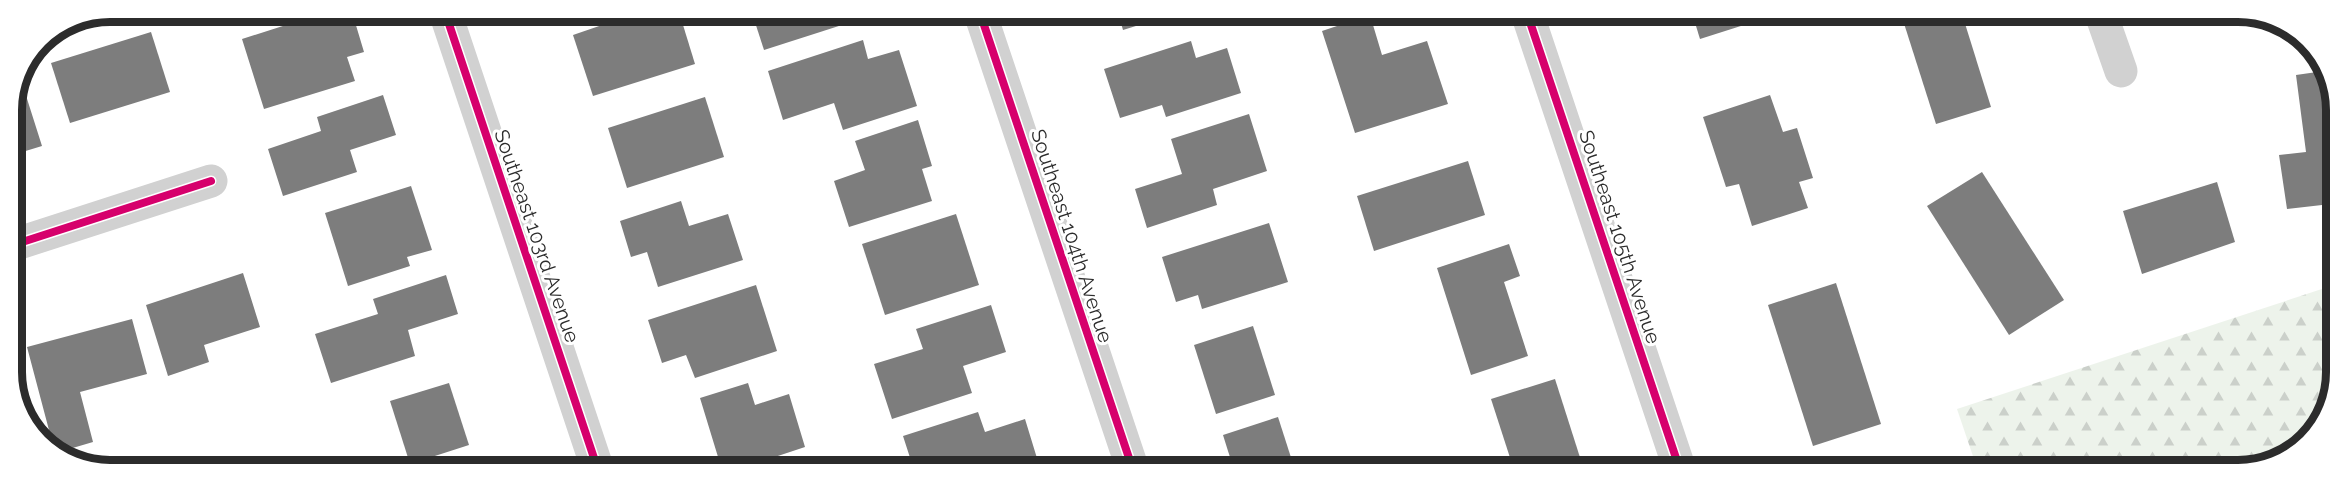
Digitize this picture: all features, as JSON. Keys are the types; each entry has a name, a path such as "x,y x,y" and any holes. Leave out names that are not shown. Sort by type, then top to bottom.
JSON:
{"street":[{"name":"Southeast 103rd Avenue","path":"448,22 595,460"},
{"name":"Southeast 104th Avenue","path":"983,22 1130,460"},
{"name":"Southeast 105th Avenue","path":"1530,22 1677,460"},
{"path":"2104,22 2121,71"},
{"path":"22,242 211,181"}],"green space":[{"path":"2326,288 2326,373 2323,396 2316,412 2300,435 2287,446 2261,458 2244,460 1974,460 1957,409"}],"building":[{"path":"295,22 355,22 364,52 347,57 355,81 264,109 242,39"},
{"path":"611,22 682,22 695,64 593,96 573,35"},
{"path":"755,22 841,22 842,25 764,50"},
{"path":"1121,22 1149,22 1123,30"},
{"path":"1349,22 1372,22 1382,55 1427,41 1448,104 1355,133 1322,31"},
{"path":"1695,22 1743,22 1744,25 1700,39"},
{"path":"1904,22 1964,22 1991,107 1936,124"},
{"path":"151,32 170,92 70,123 51,63"},
{"path":"863,40 868,59 899,50 917,106 843,130 834,103 783,120 768,71"},
{"path":"1191,41 1196,58 1227,48 1241,93 1166,117 1162,105 1120,118 1104,69"},
{"path":"2317,72 2324,93 2326,215 2324,215 2322,205 2287,209 2279,155 2306,152 2296,75"},
{"path":"25,91 42,146 22,152"},
{"path":"383,95 396,135 350,150 357,172 283,196 268,149 321,131 317,117"},
{"path":"1770,95 1783,132 1797,128 1813,178 1799,182 1808,208 1752,226 1739,184 1726,187 1703,117"},
{"path":"705,97 724,157 627,188 608,128"},
{"path":"1249,114 1267,171 1213,189 1217,205 1147,228 1135,189 1182,174 1171,139"},
{"path":"918,120 932,166 922,169 932,201 849,227 834,181 865,170 855,141"},
{"path":"1468,161 1485,215 1374,251 1357,196"},
{"path":"1982,172 2064,300 2009,335 1927,206"},
{"path":"2217,182 2235,242 2142,274 2123,211"},
{"path":"411,186 432,250 407,257 410,266 348,286 325,213"},
{"path":"681,201 689,226 728,214 743,260 658,287 647,252 631,257 620,221"},
{"path":"956,214 979,285 885,315 862,244"},
{"path":"1269,223 1288,282 1202,309 1198,295 1176,302 1162,257"},
{"path":"1509,244 1520,276 1504,282 1528,356 1471,375 1437,268"},
{"path":"243,273 260,327 204,345 209,362 168,376 146,305"},
{"path":"446,275 458,314 408,330 415,356 331,383 315,334 378,314 373,299"},
{"path":"1836,283 1881,424 1813,446 1768,305"},
{"path":"756,285 777,351 695,378 686,355 662,363 648,320"},
{"path":"991,305 1006,352 963,366 972,393 892,419 874,364 923,349 916,329"},
{"path":"132,319 147,374 80,392 93,442 68,449 51,438 27,347"},
{"path":"1253,326 1275,395 1216,414 1194,345"},
{"path":"1555,379 1581,460 1511,460 1491,399"},
{"path":"449,383 469,445 422,460 409,460 390,401"},
{"path":"748,383 755,405 789,394 805,447 765,460 719,460 700,398"},
{"path":"978,412 985,432 1025,419 1038,460 911,460 903,436"},
{"path":"1278,417 1292,460 1231,460 1223,435"}],"cycle path":[{"path":"448,22 595,460"},
{"path":"983,22 1130,460"},
{"path":"1530,22 1677,460"},
{"path":"22,242 211,181"}]}
